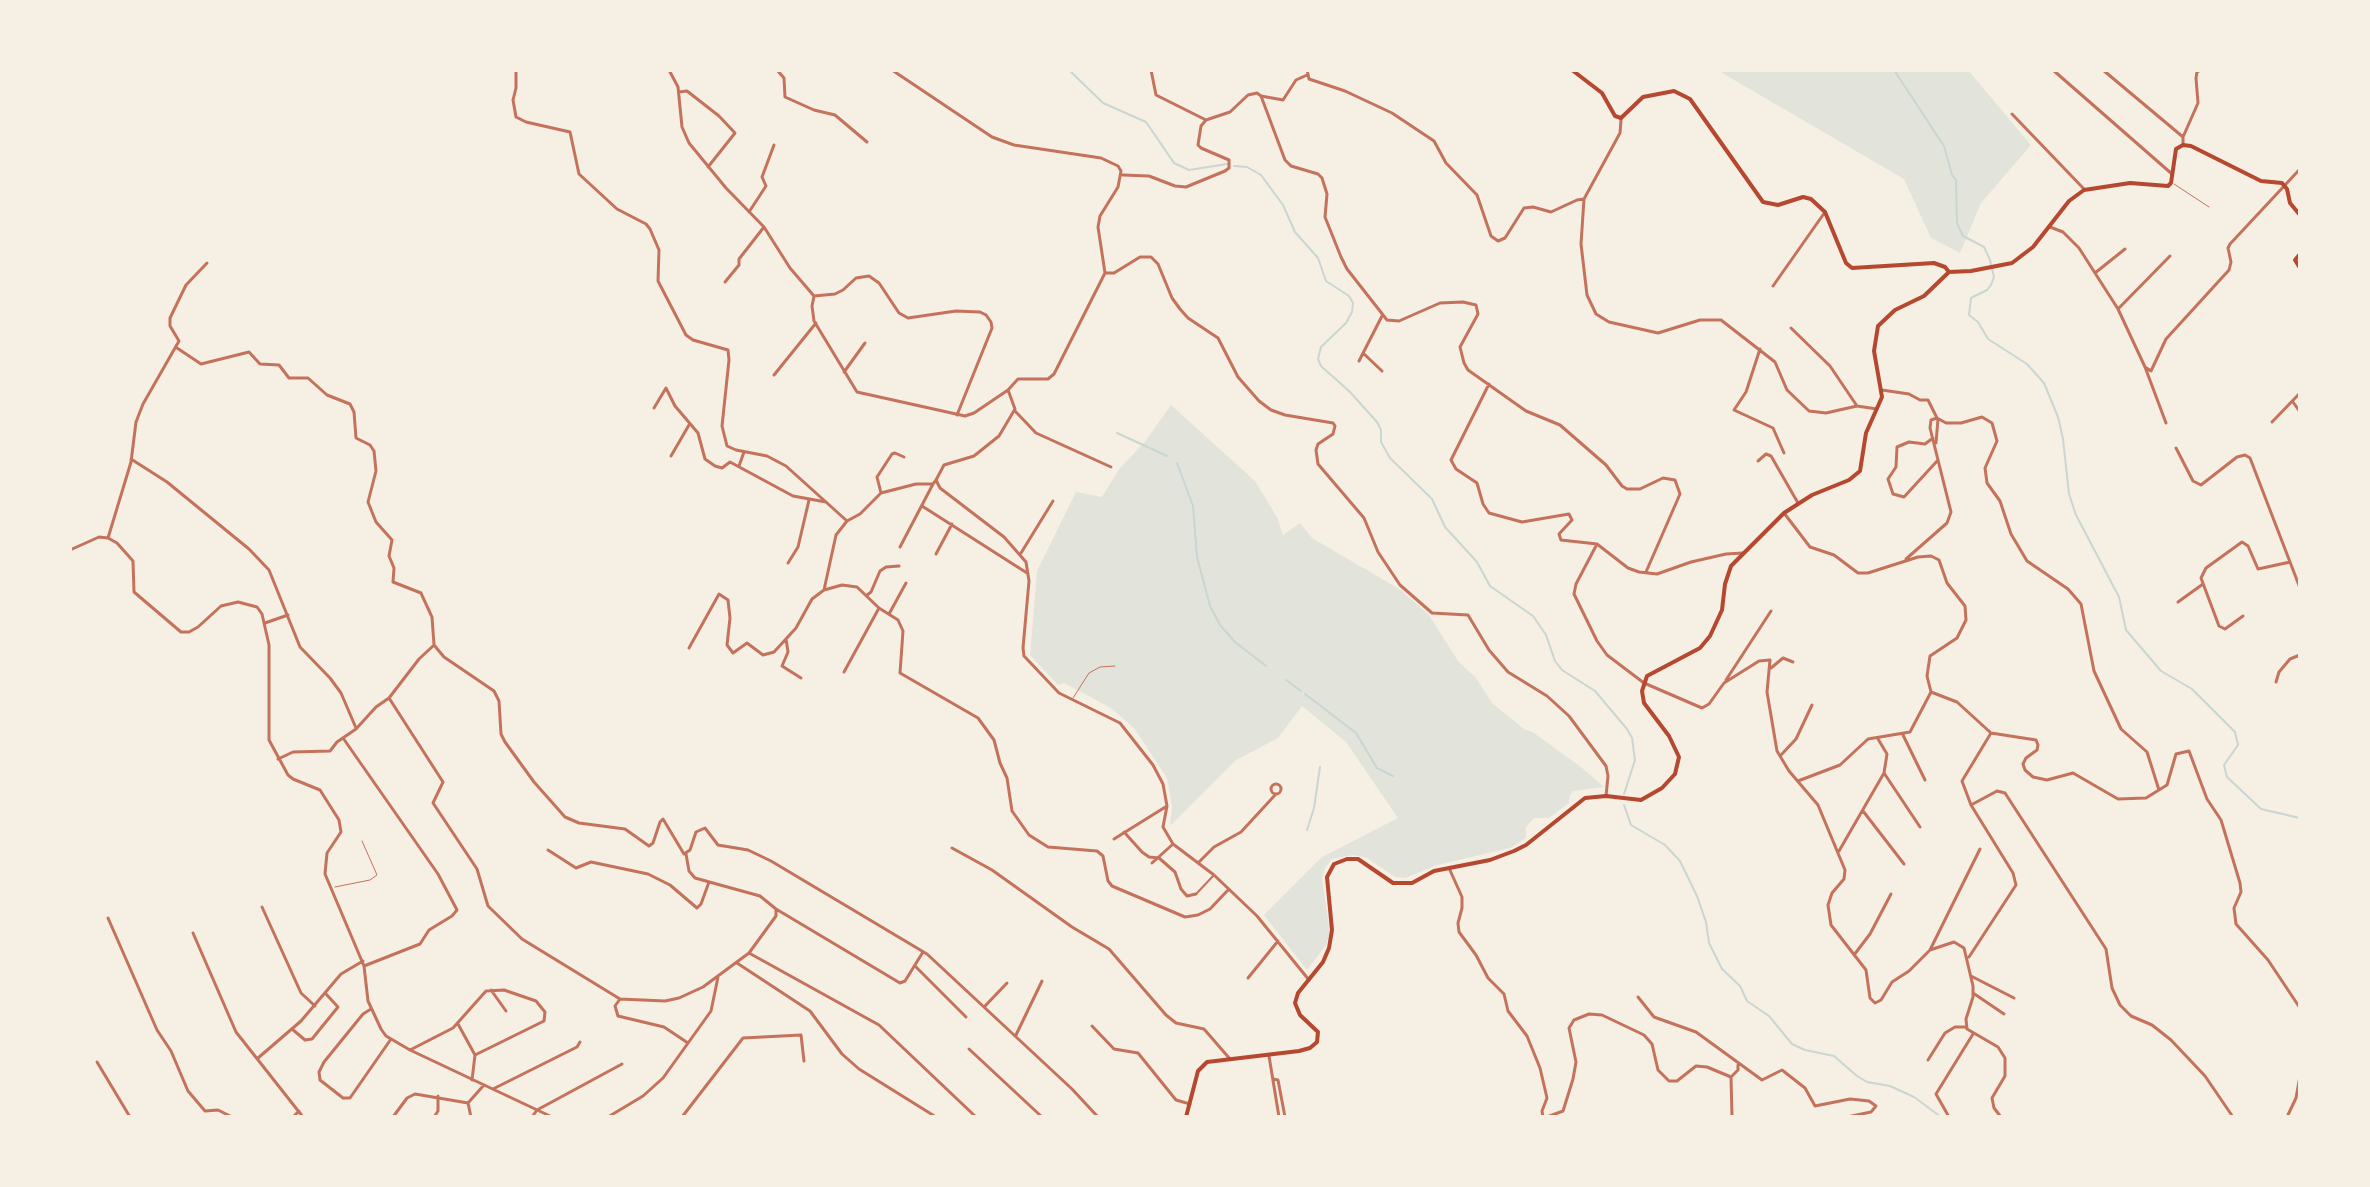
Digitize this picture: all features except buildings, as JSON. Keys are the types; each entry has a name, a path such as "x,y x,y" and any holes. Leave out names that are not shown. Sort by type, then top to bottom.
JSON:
{"main road":[{"path":"1572,70 1602,93 1615,116 1621,118 1643,97 1674,91 1690,99 1763,202 1778,205 1803,197 1811,199 1825,212 1846,263 1852,268 1934,263 1949,272"},
{"path":"1186,1117 1198,1071 1207,1062 1269,1056 1310,1048 1317,1042 1318,1032 1296,1008 1296,998 1323,962 1332,939 1327,877 1334,864 1358,859 1390,881 1412,883 1434,871 1490,860 1514,851 1526,845 1579,801 1594,796 1634,800 1652,796 1662,788 1678,768 1679,757 1674,744 1644,703 1644,683 1652,671 1691,655 1710,636 1722,610 1728,575 1743,553 1798,503 1857,475 1866,433 1882,390 1874,351 1878,326 1895,310 1924,296 1949,272 2001,266 2025,255 2069,201 2084,190 2138,183 2162,187 2171,183 2175,153 2183,145 2191,146 2261,181 2278,182 2284,186 2290,203 2300,215"},
{"path":"2300,254 2295,260 2300,268"}],"street":[{"path":"516,70 513,100 516,117 570,132 579,174 617,209 646,224 655,238 659,250 658,281 686,335 728,350 723,436 731,449 767,456 786,466 847,521"},
{"path":"669,70 679,92 682,127 689,143 764,227 790,268 814,296 812,317 853,388 862,394 957,415 974,413 1008,390 1018,379 1048,379 1054,374 1105,273 1098,227 1100,216 1118,187 1121,175 1118,166 1101,158 1014,145 992,137 892,70"},
{"path":"777,70 784,78 785,97 805,107 835,115 867,142"},
{"path":"1151,70 1156,95 1206,120"},
{"path":"2053,70 2172,174"},
{"path":"2103,70 2183,137"},
{"path":"2183,145 2183,137 2198,103 2197,71"},
{"path":"1121,175 1149,176 1186,187 1225,171 1231,163 1227,157 1198,145 1201,126 1206,120 1230,112 1248,95 1257,93 1283,100 1296,80 1307,72 1309,79 1345,91 1392,113 1434,141 1446,163 1477,195 1491,236 1498,241 1505,238 1524,208 1551,212 1584,199"},
{"path":"679,92 687,91 735,133 708,167"},
{"path":"1261,96 1285,160 1291,166 1322,178 1327,194 1327,225 1347,269 1382,316 1393,322 1440,303 1476,305 1479,310 1462,340 1461,355 1468,370 1526,411 1560,425 1606,465 1627,489 1640,489 1663,478 1675,480 1680,494 1646,572"},
{"path":"2012,114 2084,190"},
{"path":"1621,118 1620,133 1584,199 1581,244 1587,295 1596,314 1609,322 1658,333 1700,320 1721,320 1775,362 1791,395 1809,411 1826,413 1857,406 1877,409"},
{"path":"2300,132 2300,142"},
{"path":"749,212 766,186 762,177 774,145"},
{"path":"2145,367 2151,371 2166,339 2221,282 2231,265 2229,246 2300,169"},
{"path":"1773,286 1825,212"},
{"path":"725,282 764,227"},
{"path":"2050,227 2072,240 2118,309 2166,423"},
{"path":"2095,273 2125,249"},
{"path":"2118,309 2170,256"},
{"path":"1105,273 1114,273 1140,257 1151,257 1158,264 1172,298 1188,318 1218,338 1238,377 1253,396 1271,410 1285,415 1333,423 1333,434 1318,444 1318,464 1364,518 1378,552 1400,585 1432,613 1468,615 1489,650 1508,672 1547,696 1569,716 1606,766 1606,796"},
{"path":"108,538 131,459 136,422 179,341 170,326 170,318 186,285 207,263"},
{"path":"814,296 835,294 856,278 869,276 879,283 899,313 908,318 956,311 986,315 992,328 957,415"},
{"path":"1359,361 1382,316"},
{"path":"774,375 816,323"},
{"path":"1791,328 1830,366 1857,406"},
{"path":"844,372 865,343"},
{"path":"177,348 201,364 249,352 260,364 279,365 289,378 311,379 330,396 352,407 356,438 370,445 374,451 376,471 368,502 376,522 392,540 389,556 394,568 393,582 421,593 432,617 434,645 444,657 494,691 499,701 501,734 505,742 565,817 579,823 625,829 649,846 663,819 681,851 686,854 692,876 754,893 903,983 923,952"},
{"path":"1760,349 1746,392 1734,410 1773,428 1784,453"},
{"path":"1363,353 1382,371"},
{"path":"1489,384 1451,456 1454,467 1477,483 1489,513 1522,522 1569,514 1572,520 1559,534 1559,539 1597,544 1633,571 1657,574 1703,559 1743,553"},
{"path":"654,408 666,388 675,406 698,433 705,459 722,468 730,462 793,496 826,502"},
{"path":"1008,390 1015,409 1036,433 1111,467"},
{"path":"1882,390 1928,400 1938,418 1936,447"},
{"path":"2272,422 2300,393"},
{"path":"2293,402 2300,412"},
{"path":"900,547 944,465 974,456 991,444 1015,409"},
{"path":"1938,418 1953,424 1982,417 1992,423 1997,441 1985,468 1987,483 2000,501 2011,534 2027,561 2068,589 2081,604 2094,671 2121,729 2147,752 2159,790"},
{"path":"1905,559 1950,517 1952,507 1930,423 1938,418"},
{"path":"671,456 690,424"},
{"path":"1933,438 1925,444 1906,443 1896,449 1896,467 1888,479 1893,494 1904,497 1939,459"},
{"path":"2176,448 2193,481 2201,485 2237,457 2245,455 2250,458 2300,588"},
{"path":"739,466 744,452"},
{"path":"881,493 877,477 892,454 904,457"},
{"path":"1758,461 1766,454 1771,456 1798,503"},
{"path":"131,459 167,482 249,549 269,570 300,647 319,663 341,693 356,729"},
{"path":"824,590 836,535 847,521 860,514 881,493 934,482"},
{"path":"934,482 1021,553 1028,573 1024,656 1059,693 1120,723 1153,765 1163,784 1167,806 1163,827 1173,844 1214,875 1257,916 1309,980"},
{"path":"788,563 798,547 809,500"},
{"path":"1021,553 1053,501"},
{"path":"922,506 1028,573"},
{"path":"1784,513 1810,547 1834,555 1853,571 1868,573 1905,559 1937,558 1947,583 1965,606 1966,620 1961,632 1930,656 1927,676 1931,692 1914,727 1903,735 1866,740 1840,765 1798,781"},
{"path":"936,554 952,524"},
{"path":"70,550 94,538 108,538 131,556 134,592 181,632 198,627 221,606 238,602 257,607 265,623 269,645 269,740 293,779 320,790 339,820 340,836 327,853 325,874 364,964 371,1009 381,1029 410,1050 552,1117"},
{"path":"2243,616 2222,629 2201,578 2206,568 2242,542 2248,546 2258,569 2290,562"},
{"path":"1597,544 1574,594 1597,641 1607,655 1644,683 1699,708 1709,704 1771,611"},
{"path":"867,595 880,571 899,566"},
{"path":"889,614 906,583"},
{"path":"2178,602 2203,584"},
{"path":"689,648 719,594 728,600 727,645 733,653 747,643 753,645 757,652 767,655 796,628 812,599 824,590 852,585 903,627 900,673 978,718 994,740 1007,778 1012,811 1029,835 1048,847 1097,851 1103,856 1112,886 1185,917 1210,909 1229,889"},
{"path":"844,672 879,608"},
{"path":"265,623 288,615"},
{"path":"786,639 788,652 782,666 801,678"},
{"path":"278,759 293,752 330,751 389,698 434,645"},
{"path":"2276,682 2279,672 2290,659 2300,655"},
{"path":"1771,668 1783,658 1793,662"},
{"path":"1724,683 1762,660 1769,659 1771,668 1767,692 1779,756 1818,805 1845,876 1832,893 1827,911 1831,925 1867,973 1870,998 1875,1003 1881,1000 1892,982 1909,971 1930,950 1980,849"},
{"path":"1931,692 1957,702 1991,733 2036,740 2037,750 2023,764 2025,770 2037,778 2051,780 2073,773 2125,801 2146,798 2159,790 2170,781 2176,754 2189,751 2207,799 2221,820 2240,883 2240,895 2234,908 2236,924 2268,960 2300,1008"},
{"path":"389,698 443,782 433,803 477,869 488,906 522,939 620,999 672,1000 718,977 749,953 776,916 776,909"},
{"path":"1779,756 1796,739 1812,705"},
{"path":"1968,959 2016,885 2013,873 1971,805 1963,777 1991,733"},
{"path":"1903,735 1925,780"},
{"path":"256,1060 315,1006 341,974 420,944 429,930 457,910 438,874 343,738"},
{"path":"1838,852 1884,773 1887,754 1878,739"},
{"path":"1884,773 1920,827"},
{"path":"1971,805 1997,791 2005,793 2106,949 2112,988 2120,1005 2131,1016 2152,1025 2171,1040 2205,1076 2233,1117"},
{"path":"1198,862 1214,847 1241,832 1276,794"},
{"path":"1114,839 1167,806"},
{"path":"1863,811 1904,864"},
{"path":"686,854 696,832 705,828 714,843 759,855 923,952 1098,1117"},
{"path":"1124,832 1145,855 1159,858 1179,876 1183,892 1190,897 1214,875"},
{"path":"1152,863 1173,844"},
{"path":"952,848 992,870 1081,933 1109,949 1166,1015 1176,1023 1204,1029 1230,1059"},
{"path":"548,850 576,868 591,862 648,874 670,885 697,908 709,882"},
{"path":"1449,868 1462,897 1459,932 1488,978 1504,994 1508,1011 1527,1036 1547,1094 1542,1111 1545,1117 1560,1114 1564,1109 1576,1062 1569,1028 1583,1015 1602,1015 1644,1035 1652,1044 1656,1066 1669,1081 1677,1081 1696,1066 1731,1077"},
{"path":"1854,955 1870,934 1891,894"},
{"path":"262,907 301,993 315,1006"},
{"path":"108,918 157,1030 171,1051 188,1091 205,1111"},
{"path":"193,933 236,1032 303,1117"},
{"path":"1248,978 1278,941"},
{"path":"1930,950 1947,943 1957,943 1964,948 1973,993 1966,1027"},
{"path":"749,953 879,1025 976,1117"},
{"path":"737,963 810,1011 842,1054 859,1069 936,1117"},
{"path":"915,966 966,1017"},
{"path":"1971,976 2014,998"},
{"path":"608,1117 654,1089 711,1011 718,977"},
{"path":"1016,1037 1042,981"},
{"path":"983,1007 1007,983"},
{"path":"491,990 506,1011"},
{"path":"410,1050 446,1032 483,992 504,990 531,998 545,1012 545,1019 475,1055"},
{"path":"292,1029 305,1040 312,1039 338,1007 325,993"},
{"path":"1973,993 2004,1014"},
{"path":"1638,997 1654,1017 1696,1032 1762,1080 1782,1070 1805,1088 1815,1106 1850,1099 1869,1101 1876,1106 1871,1112 1847,1117"},
{"path":"620,999 615,1006 618,1016 664,1027 688,1043"},
{"path":"371,1009 363,1014 324,1062 319,1072 320,1080 343,1098 350,1098 391,1039"},
{"path":"457,1023 475,1055 472,1080"},
{"path":"1092,1026 1114,1049 1138,1053 1176,1100 1190,1104"},
{"path":"1928,1060 1945,1033 1955,1027 1966,1027 1973,1034 1993,1043 2005,1058 2005,1076 1992,1098 1994,1108 2001,1117"},
{"path":"1949,1117 1936,1093 1973,1034"},
{"path":"682,1117 743,1038 801,1035 804,1061"},
{"path":"492,1089 577,1047 580,1042"},
{"path":"969,1049 1042,1117"},
{"path":"1269,1056 1279,1117"},
{"path":"97,1062 130,1117"},
{"path":"532,1117 537,1110 622,1064"},
{"path":"1731,1077 1738,1065"},
{"path":"2287,1117 2298,1099 2300,1076"},
{"path":"1731,1077 1732,1117"},
{"path":"1273,1079 1278,1080 1285,1117"},
{"path":"468,1103 484,1085"},
{"path":"393,1117 410,1095 419,1093 468,1103"},
{"path":"434,1117 438,1111 438,1096"},
{"path":"468,1103 471,1117"},
{"path":"200,1117 205,1111 218,1110 232,1117"},
{"path":"293,1117 299,1111"}],"lane":[{"path":"2171,183 2209,207"},
{"path":"1072,701 1089,673 1100,667 1115,666"},
{"path":"331,888 377,875 362,841"}],"shaded area":[{"path":"1717,70 1968,70 2031,145 1981,203 1960,253 1931,238 1904,179"},
{"path":"1171,405 1255,481 1277,517 1283,535 1300,523 1312,538 1401,590 1429,615 1458,661 1476,678 1492,703 1604,787 1573,791 1569,803 1549,818 1534,818 1526,827 1526,838 1510,848 1437,865 1405,878 1395,877 1367,858 1353,855 1332,859 1322,878 1330,933 1326,945 1307,970 1264,915 1322,857 1398,818 1346,742 1302,706 1278,738 1236,760 1170,826 1172,806 1167,778 1134,728 1111,708 1064,683 1058,685 1030,655 1037,571 1076,492 1102,497 1119,469 1144,443"}],"waterway":[{"path":"1069,70 1103,103 1146,122 1174,163 1189,170 1227,164"},
{"path":"1894,70 1944,146 1956,180 1957,223 1963,236 1984,247 1990,260 1994,277 1991,285 1971,298 1969,315 1978,322 1988,339 2027,364 2044,383 2063,439 2069,494 2076,515 2119,597 2126,630 2161,671 2192,689 2235,732 2238,745 2224,765 2227,777 2261,809 2300,818"},
{"path":"1234,166 1247,167 1261,175 1283,205 1295,232 1318,258 1326,281 1349,296 1353,303 1346,323 1321,347 1318,359 1321,366 1377,422 1381,442 1390,458 1432,499 1445,527 1477,562 1490,586 1533,616 1546,635 1555,661 1562,670 1595,691 1627,729 1632,738 1635,760 1624,794"},
{"path":"1117,433 1167,456"},
{"path":"1177,463 1193,506 1197,557 1210,606 1220,625 1235,642 1266,666"},
{"path":"1286,680 1301,691"},
{"path":"1305,694 1356,733 1377,768 1393,776"},
{"path":"1307,830 1314,808 1320,767"},
{"path":"1624,805 1631,825 1665,845 1680,861 1697,896 1709,943 1722,969 1740,986 1747,1001 1769,1016 1792,1044 1834,1056 1867,1082 1890,1086 1914,1097 1941,1117"}]}
